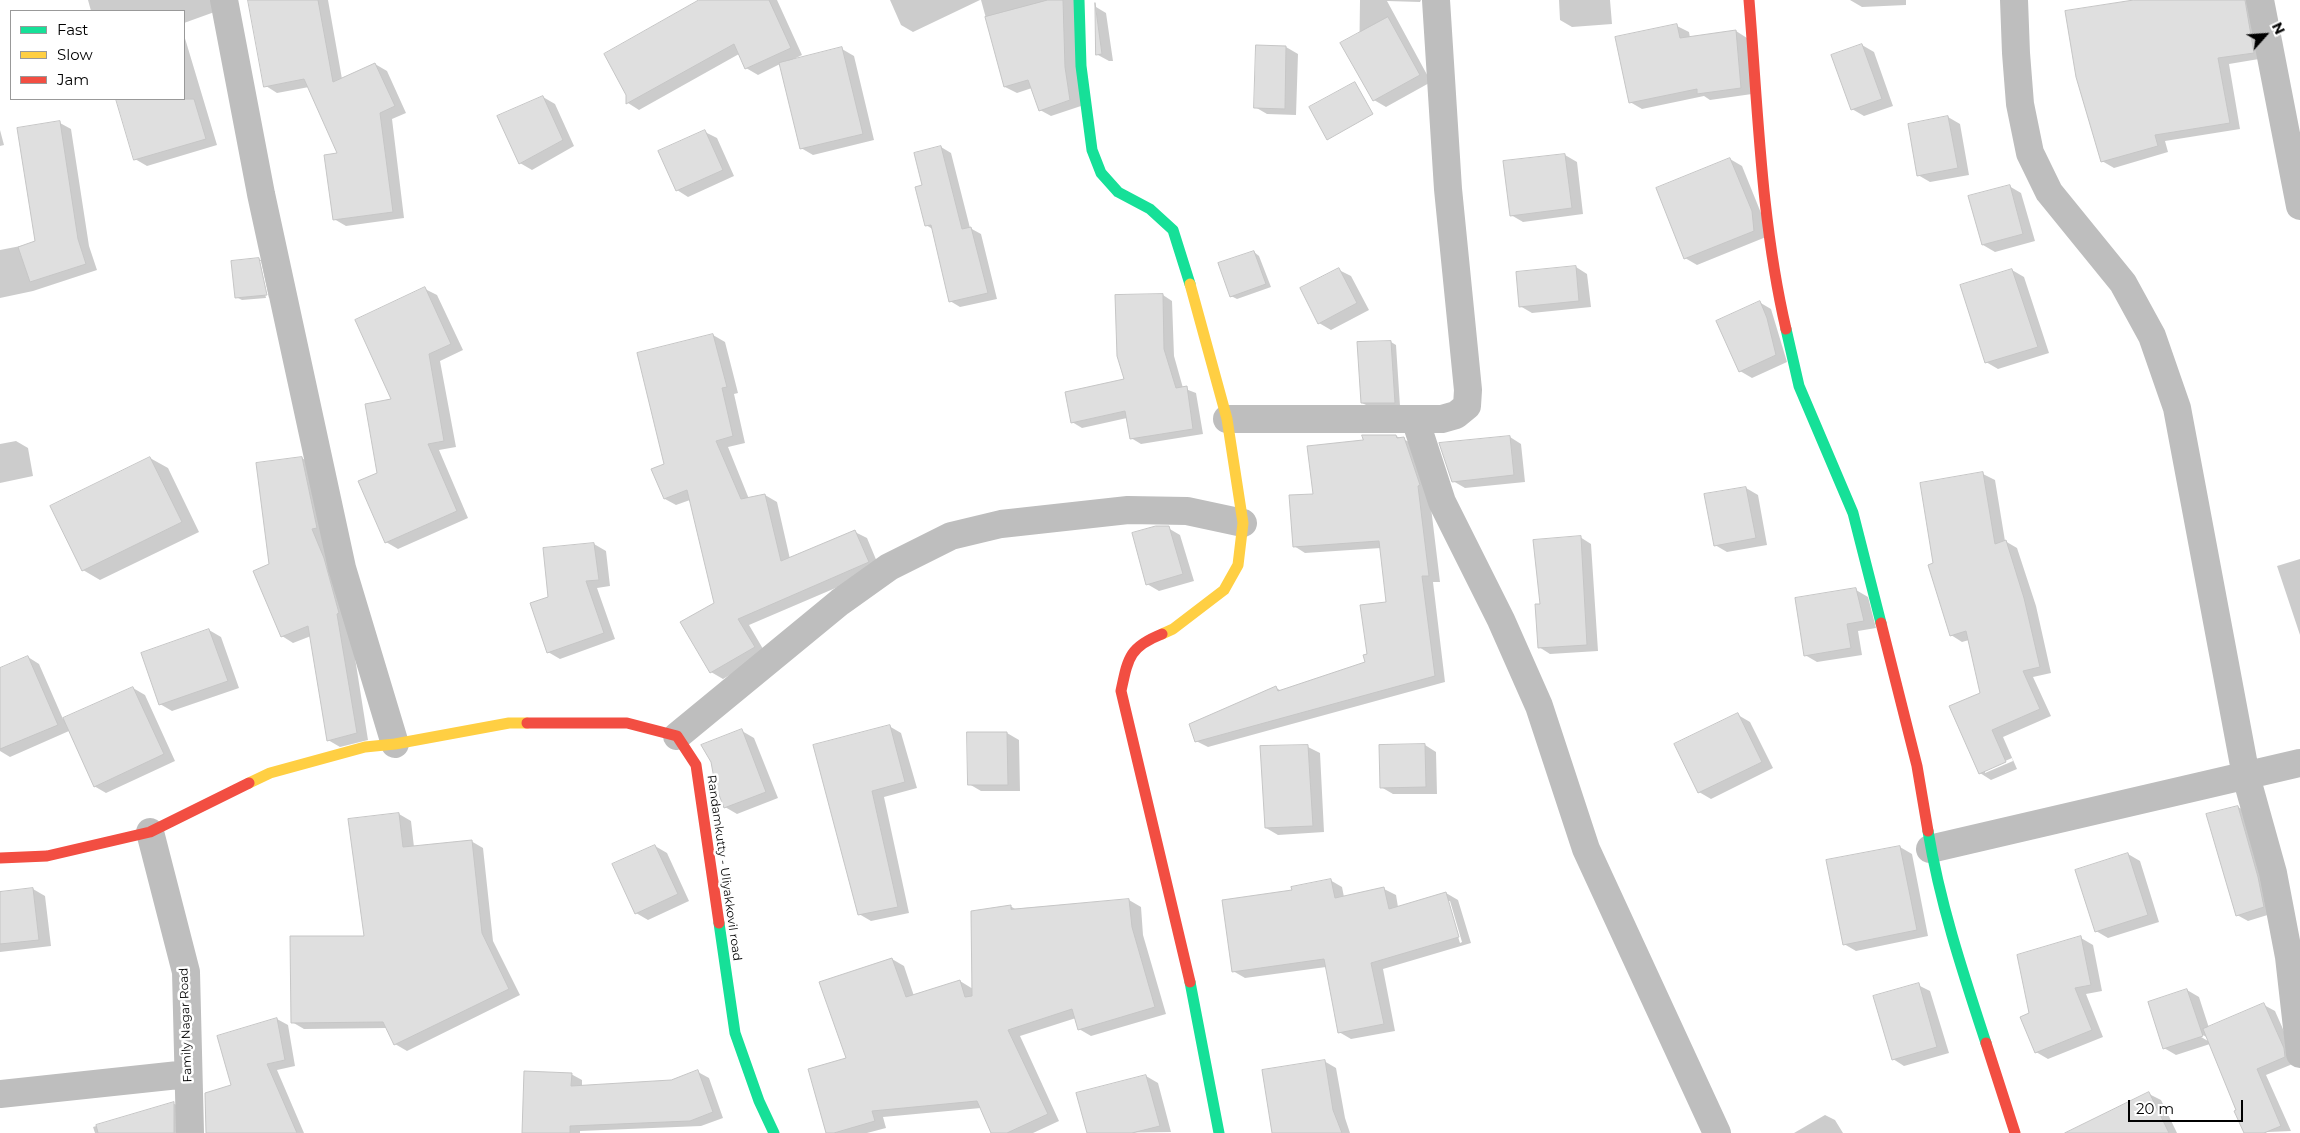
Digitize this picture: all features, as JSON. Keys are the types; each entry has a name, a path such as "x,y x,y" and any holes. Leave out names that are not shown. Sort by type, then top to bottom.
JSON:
{"street":[{"path":"224,0 264,204 342,568 395,744"},
{"path":"1079,0 1081,66 1092,150 1101,173 1118,192 1150,208 1173,230 1183,257 1227,419 1243,523 1238,565 1224,590 1173,629 1144,641 1128,659 1120,691 1190,981 1220,1133"},
{"path":"1227,419 1442,420 1456,415 1467,406 1468,390 1448,189 1436,0"},
{"path":"1749,0 1764,192 1778,295 1800,386 1853,513 1917,766 1930,849 1957,957 2014,1133"},
{"path":"2014,0 2020,104 2030,153 2048,192 2123,283 2152,336 2177,408 2246,776 2273,873 2289,957 2300,1054"},
{"path":"2260,0 2300,206"},
{"path":"1415,419 1442,502 1501,620 1539,706 1586,849 1717,1133"},
{"path":"0,858 47,856 150,832 270,773 365,747 395,744 510,723 627,723 677,736 840,602 889,567 950,536 1001,524 1128,510 1187,511 1243,523"},
{"name":"Randamkutty - Uliyakkovil road","path":"677,736 696,765 735,1034 759,1101 774,1133"},
{"path":"1930,849 2300,763"},
{"name":"Family Nagar Road","path":"150,832 186,972 190,1133"},
{"path":"0,1094 188,1074"}],"building":[{"path":"248,0 318,0 333,82 375,63 395,106 380,113 393,212 333,220 324,155 337,153 304,79 264,87"},
{"path":"699,0 769,0 791,48 745,69 734,44 626,104 626,95 604,54"},
{"path":"1048,0 1063,0 1065,67 1070,100 1039,111 1028,80 1004,87 985,17"},
{"path":"2134,0 2245,0 2254,53 2218,58 2230,123 2155,135 2158,146 2101,162 2076,77 2065,11"},
{"path":"1095,3 1102,54 1096,55"},
{"path":"1388,17 1420,75 1373,101 1340,43"},
{"path":"1677,24 1680,38 1736,30 1741,88 1697,94 1697,89 1629,103 1615,37"},
{"path":"1862,44 1882,99 1851,110 1831,55"},
{"path":"1256,45 1286,46 1285,109 1254,108"},
{"path":"842,47 863,134 800,149 779,63"},
{"path":"1355,82 1373,114 1327,140 1309,107"},
{"path":"543,96 563,140 519,164 497,116"},
{"path":"194,99 206,139 134,160 116,100"},
{"path":"1948,116 1958,168 1917,176 1908,124"},
{"path":"60,121 78,239 86,264 30,282 18,247 35,241 17,128"},
{"path":"705,130 723,170 676,191 658,151"},
{"path":"941,146 962,229 971,227 988,293 949,302 931,225 925,226 915,187 922,185 914,153"},
{"path":"1565,154 1572,208 1510,216 1503,161"},
{"path":"1730,158 1752,211 1754,231 1684,259 1656,188"},
{"path":"2010,185 2023,234 1982,245 1968,196"},
{"path":"1254,251 1266,284 1230,297 1218,263"},
{"path":"259,258 267,295 235,298 231,261"},
{"path":"1576,266 1579,301 1519,307 1516,272"},
{"path":"1339,268 1357,303 1318,324 1300,288"},
{"path":"2012,269 2038,347 1985,363 1960,285"},
{"path":"425,287 451,344 429,354 444,441 428,444 457,511 385,543 358,481 377,473 365,404 391,399 355,320"},
{"path":"1163,294 1164,349 1176,388 1187,386 1193,429 1130,439 1125,411 1071,423 1065,392 1124,379 1117,356 1115,295"},
{"path":"1760,301 1767,318 1776,355 1739,372 1716,321"},
{"path":"713,334 727,387 722,388 733,436 716,441 741,499 765,494 781,561 855,530 869,562 738,619 755,647 710,673 680,622 714,603 687,490 664,499 651,469 664,464 637,353"},
{"path":"1391,341 1395,403 1361,403 1357,342"},
{"path":"1362,435 1396,435 1397,438 1404,437 1420,485 1418,486 1429,576 1422,576 1435,676 1195,742 1189,724 1276,686 1278,691 1365,662 1363,655 1367,654 1360,605 1386,602 1379,541 1293,547 1289,495 1313,494 1307,446 1363,440"},
{"path":"1510,436 1514,475 1452,482 1439,443"},
{"path":"150,457 182,522 82,571 50,506"},
{"path":"302,457 317,528 312,529 324,558 339,613 337,614 357,733 327,741 308,626 281,637 253,571 269,564 256,463"},
{"path":"1983,472 1995,544 2006,540 2024,598 2040,667 2023,671 2040,709 1992,730 2006,762 1979,774 1949,706 1980,693 1966,631 1950,636 1928,565 1933,563 1920,483"},
{"path":"1746,487 1756,538 1714,546 1704,494"},
{"path":"1156,526 1169,526 1183,574 1146,585 1132,533"},
{"path":"1581,536 1587,645 1538,648 1535,604 1540,604 1533,540"},
{"path":"594,543 599,580 586,581 604,633 547,653 530,603 548,597 543,548"},
{"path":"1856,588 1864,621 1847,624 1851,648 1804,656 1795,598"},
{"path":"209,629 228,681 159,705 141,653"},
{"path":"28,656 58,725 0,749 0,668"},
{"path":"133,687 164,754 94,787 63,718"},
{"path":"1738,713 1762,762 1698,793 1674,744"},
{"path":"890,725 905,782 872,791 898,907 858,915 813,745"},
{"path":"742,729 766,792 724,808 715,784 711,762 701,745"},
{"path":"967,732 1007,732 1008,785 968,785"},
{"path":"1425,744 1426,787 1380,788 1379,745"},
{"path":"1308,745 1313,826 1265,828 1260,746"},
{"path":"2238,806 2258,877 2264,907 2236,916 2206,814"},
{"path":"399,813 403,847 472,840 482,933 509,989 394,1045 383,1022 291,1023 290,936 364,936 348,819"},
{"path":"655,845 678,894 635,914 612,864"},
{"path":"1900,846 1917,930 1843,945 1826,860"},
{"path":"2128,853 2148,915 2095,932 2075,870"},
{"path":"1331,879 1335,898 1384,887 1389,909 1446,892 1459,937 1371,963 1384,1024 1338,1033 1324,959 1232,972 1222,900 1292,890 1291,887"},
{"path":"33,888 39,940 0,944 0,892"},
{"path":"1129,899 1132,927 1155,1007 1078,1030 1072,1009 1008,1030 1048,1114 1007,1133 991,1133 977,1101 872,1111 875,1121 834,1133 826,1133 808,1069 846,1058 819,982 892,958 906,997 960,980 965,997 972,996 971,911 1011,905 1011,909"},
{"path":"2081,936 2091,985 2075,988 2092,1030 2035,1053 2020,1017 2029,1013 2017,955"},
{"path":"1919,983 1937,1047 1892,1060 1873,996"},
{"path":"2187,989 2203,1036 2163,1049 2148,1002"},
{"path":"2264,1003 2284,1048 2285,1057 2257,1069 2281,1126 2264,1133 2244,1133 2203,1029"},
{"path":"277,1018 285,1060 267,1064 297,1133 206,1133 205,1093 231,1085 217,1036"},
{"path":"1325,1060 1333,1110 1342,1133 1272,1133 1262,1070"},
{"path":"698,1070 713,1112 690,1121 570,1126 570,1133 522,1133 524,1071 572,1073 571,1086 671,1080"},
{"path":"1146,1075 1160,1126 1132,1133 1087,1133 1076,1093"},
{"path":"2149,1092 2169,1133 2065,1133"},
{"path":"174,1102 174,1133 98,1133 96,1125"}],"traffic: fast":[{"path":"1079,0 1081,66 1092,150 1101,173 1118,192 1150,209 1173,230 1190,284"},
{"path":"1786,329 1799,386 1853,513 1881,623"},
{"path":"1928,831 1946,912 1986,1043"},
{"path":"719,923 735,1033 759,1101 774,1133"},
{"path":"1190,982 1219,1133"}],"traffic: slow":[{"path":"1162,634 1173,629 1224,590 1238,565 1243,523 1227,419 1190,284"},
{"path":"249,783 270,773 365,747 395,744 509,723 527,723"}],"traffic: jam":[{"path":"1749,0 1761,165 1771,248 1786,329"},
{"path":"1881,623 1917,766 1928,831"},
{"path":"1162,634 1136,649 1128,662 1121,691 1190,982"},
{"path":"527,723 627,723 677,736 696,765 719,923"},
{"path":"0,858 47,856 150,832 249,783"},
{"path":"1986,1043 2015,1133"}]}
